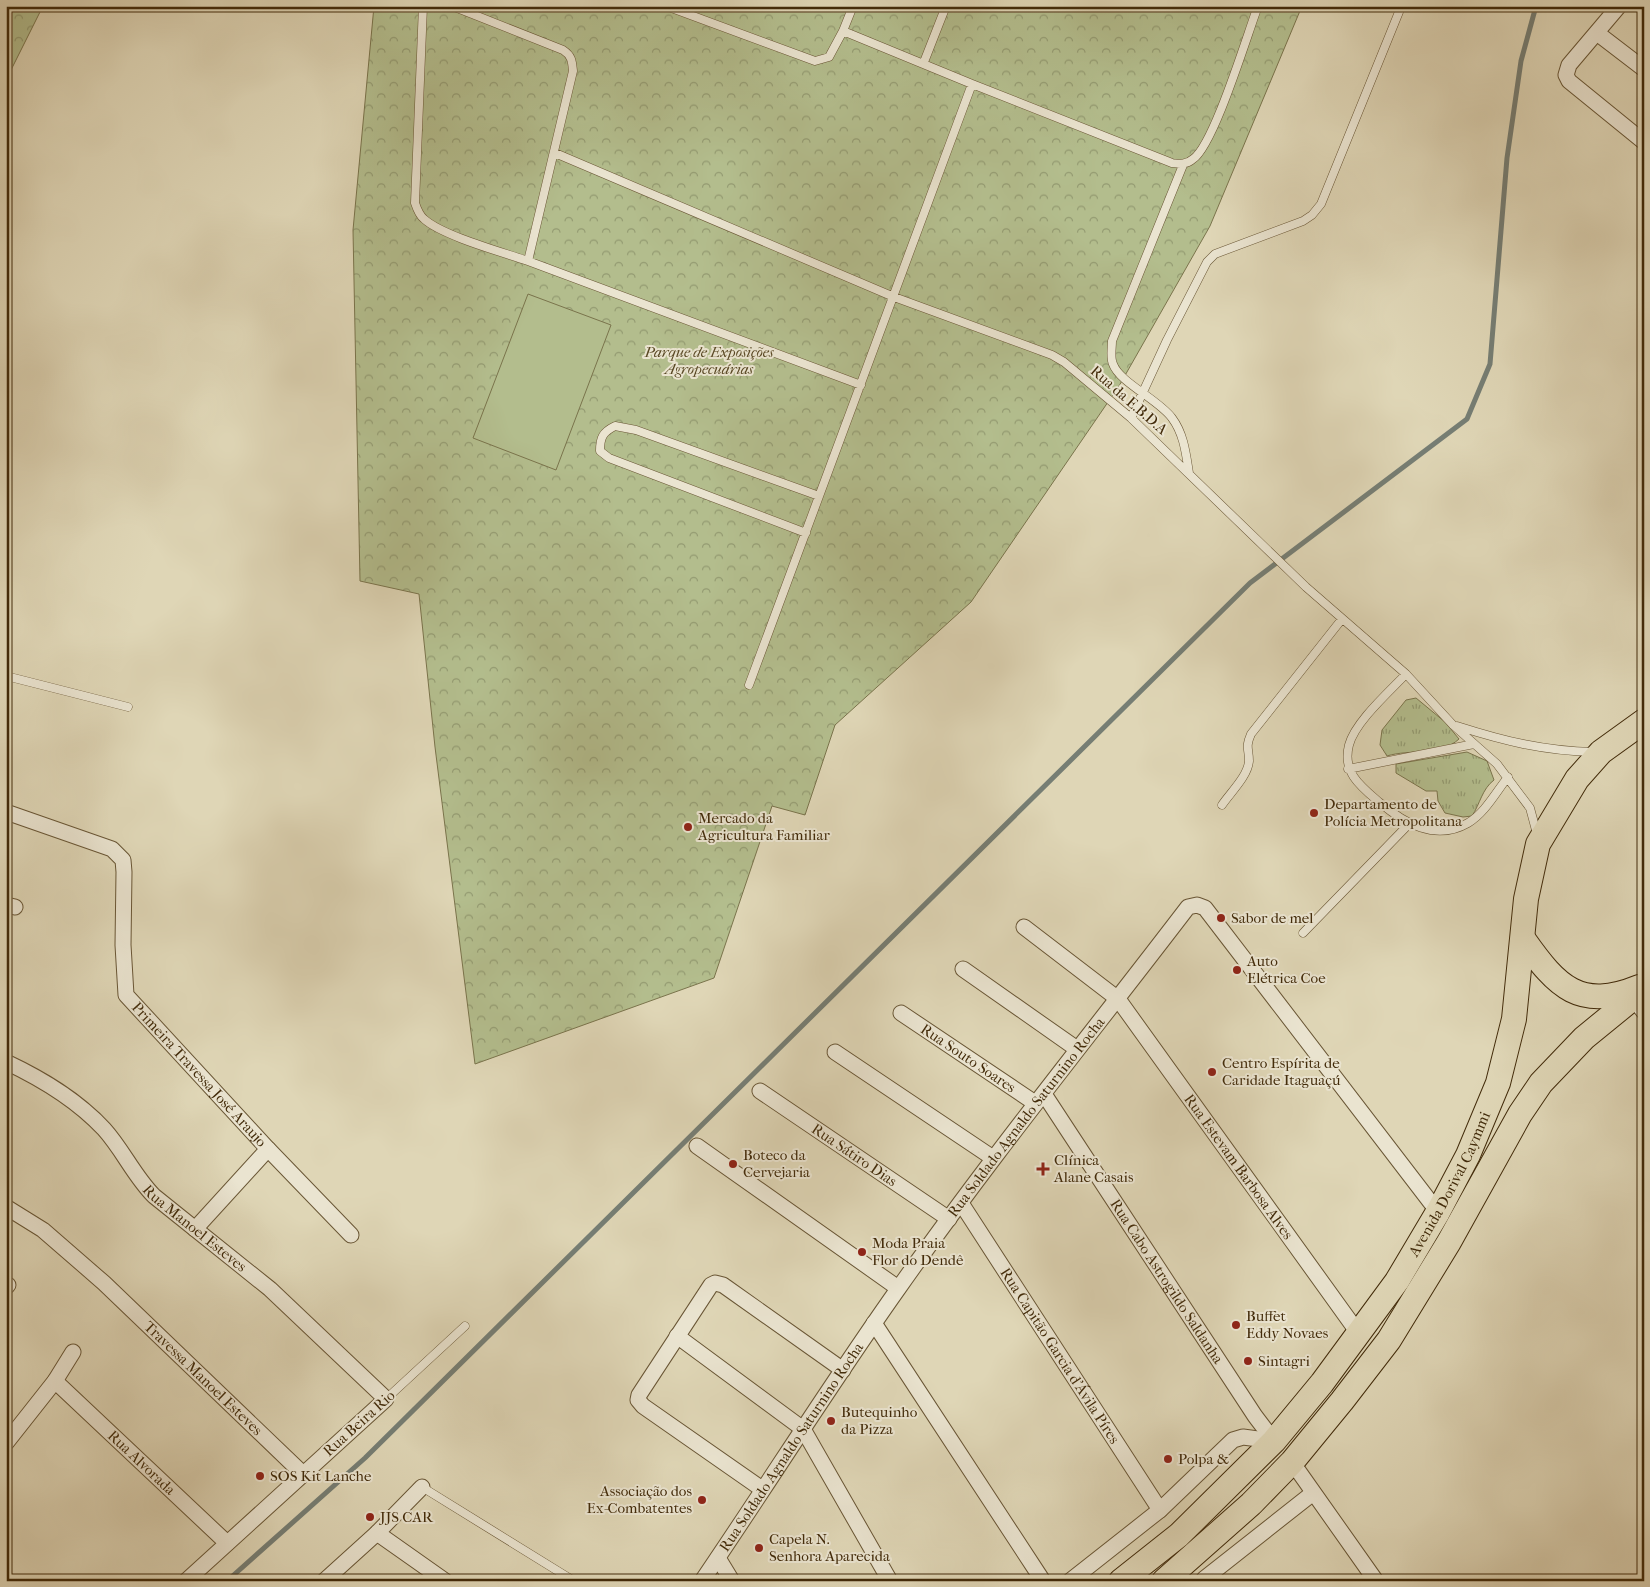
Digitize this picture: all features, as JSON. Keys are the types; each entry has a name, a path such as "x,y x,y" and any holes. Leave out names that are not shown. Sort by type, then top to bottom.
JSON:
{"main road":[{"name":"Avenida Dorival Caymmi","path":"1121,1581 1179,1535 1274,1441 1359,1334 1397,1281 1438,1212 1468,1155 1498,1083 1514,1019 1524,940 1526,899 1538,844 1577,779 1601,752 1644,721"},
{"path":"1601,752 1644,742"},
{"path":"1524,940 1543,967 1566,988 1583,996 1641,996"},
{"name":"Avenida Dorival Caymmi","path":"1164,1581 1251,1504 1292,1462 1342,1401 1388,1340 1449,1242 1520,1114 1541,1083 1584,1038 1641,996"}],"street":[{"path":"1619,6 1569,65 1567,78 1644,142"},
{"path":"1597,33 1644,69"},
{"name":"Primeira Travessa José Araujo","path":"6,812 112,849 118,853 123,860 124,872 123,945 126,995 268,1149 351,1235"},
{"name":"Rua Soldado Agnaldo Saturnino Rocha","path":"702,1581 898,1288 993,1158 1188,906 1197,905 1205,908 1438,1212"},
{"name":"Rua Estevam Barbosa Alves","path":"1024,928 1118,998 1359,1334"},
{"path":"963,969 1077,1048"},
{"name":"Rua Souto Soares","path":"901,1013 1040,1099"},
{"path":"835,1052 993,1158"},
{"name":"Rua Manoel Esteves","path":"6,1062 66,1095 84,1109 110,1136 144,1186 270,1289 386,1399"},
{"name":"Rua Sátiro Dias","path":"760,1091 949,1219"},
{"name":"Rua Cabo Astrogildo Saldanha","path":"1040,1099 1274,1441"},
{"path":"697,1146 898,1288"},
{"path":"195,1229 268,1149"},
{"name":"Rua Capitão Garcia d'Ávila Píres","path":"961,1203 1160,1510"},
{"name":"Travessa Manoel Esteves","path":"6,1207 43,1230 104,1283 303,1474"},
{"path":"762,1489 643,1406 638,1400 639,1395 711,1286 715,1283 723,1285 843,1370"},
{"path":"874,1323 1043,1581"},
{"path":"677,1336 803,1430 890,1581"},
{"path":"7,1440 55,1381 73,1352"},
{"name":"Rua Alvorada","path":"55,1381 227,1543"},
{"name":"Rua Beira Rio","path":"186,1581 386,1399"},
{"path":"1070,1581 1160,1510 1233,1440 1243,1437 1274,1441"},
{"path":"1292,1462 1376,1581"},
{"path":"324,1581 377,1533 422,1487"},
{"path":"1189,1559 1205,1580 1313,1493"},
{"path":"377,1533 445,1581"},
{"path":"718,1558 732,1581"}],"lane":[{"path":"424,6 415,202 418,212 423,219 439,229 861,385"},
{"path":"452,6 570,55 573,71 528,261"},
{"path":"666,6 815,61 829,57 843,31 853,6"},
{"path":"924,62 946,6"},
{"path":"843,31 924,62 972,84 1172,163 1182,165 1194,159 1209,139 1258,6"},
{"path":"1131,418 1200,272 1207,262 1215,254 1303,221 1312,215 1320,204 1401,7"},
{"path":"749,685 972,84"},
{"name":"Rua da E.B.D.A","path":"554,153 894,297 1052,355 1064,362 1131,418 1306,587 1406,674 1454,725 1508,777 1530,808 1536,825 1538,844"},
{"path":"1182,165 1112,341 1112,363 1118,374 1144,392 1172,418 1183,441 1189,474"},
{"path":"806,533 609,458 600,451 600,441 604,431 615,426 636,430 819,496"},
{"path":"1222,804 1245,773 1249,762 1246,747 1251,734 1342,619"},
{"path":"1406,674 1351,738 1348,748 1348,769 1358,784 1409,824 1425,830 1442,830 1468,823 1482,812 1508,777"},
{"path":"6,676 128,707"},
{"path":"1454,725 1505,742 1546,750 1601,752"},
{"path":"1348,769 1474,744"},
{"path":"1302,933 1409,824"},
{"name":"Rua Beira Rio","path":"386,1399 465,1326"},
{"path":"422,1487 574,1581"}],"green space":[{"path":"6,6 43,6 6,80"},
{"name":"Parque de Exposições Agropecuárias","path":"374,6 1302,6 1210,226 1119,386 971,602 835,725 805,815 772,806 714,978 475,1064 435,747 419,594 360,581 353,230"},
{"path":"528,294 611,325 556,470 473,438"},
{"path":"1416,698 1445,722 1459,739 1443,748 1387,756 1380,745 1382,730 1406,700"},
{"path":"1467,752 1487,761 1494,780 1484,792 1472,816 1463,817 1445,813 1438,801 1437,791 1426,791 1396,773 1396,764"}],"waterway":[{"path":"227,1581 365,1458 1250,583 1467,419 1490,364 1507,158 1521,61 1536,6"}],"place":[{"name":"Departamento de Polícia Metropolitana","path":"1314,813"},
{"name":"Mercado da Agricultura Familiar","path":"688,827"},
{"name":"Sabor de mel","path":"1221,918"},
{"name":"Auto Elétrica Coe","path":"1237,970"},
{"name":"Centro Espírita de Caridade Itaguaçú","path":"1212,1072"},
{"name":"Boteco da Cervejaria","path":"733,1164"},
{"name":"Clínica Alane Casais","path":"1043,1169"},
{"name":"Moda Praia Flor do Dendê","path":"862,1252"},
{"name":"Buffet Eddy Novaes","path":"1236,1325"},
{"name":"Sintagri","path":"1248,1361"},
{"name":"Butequinho da Pizza","path":"831,1421"},
{"name":"Polpa &","path":"1168,1459"},
{"name":"SOS Kit Lanche","path":"260,1476"},
{"name":"Associação dos Ex-Combatentes","path":"702,1500"},
{"name":"JJS CAR","path":"370,1517"},
{"name":"Capela N. Senhora Aparecida","path":"759,1548"}]}
